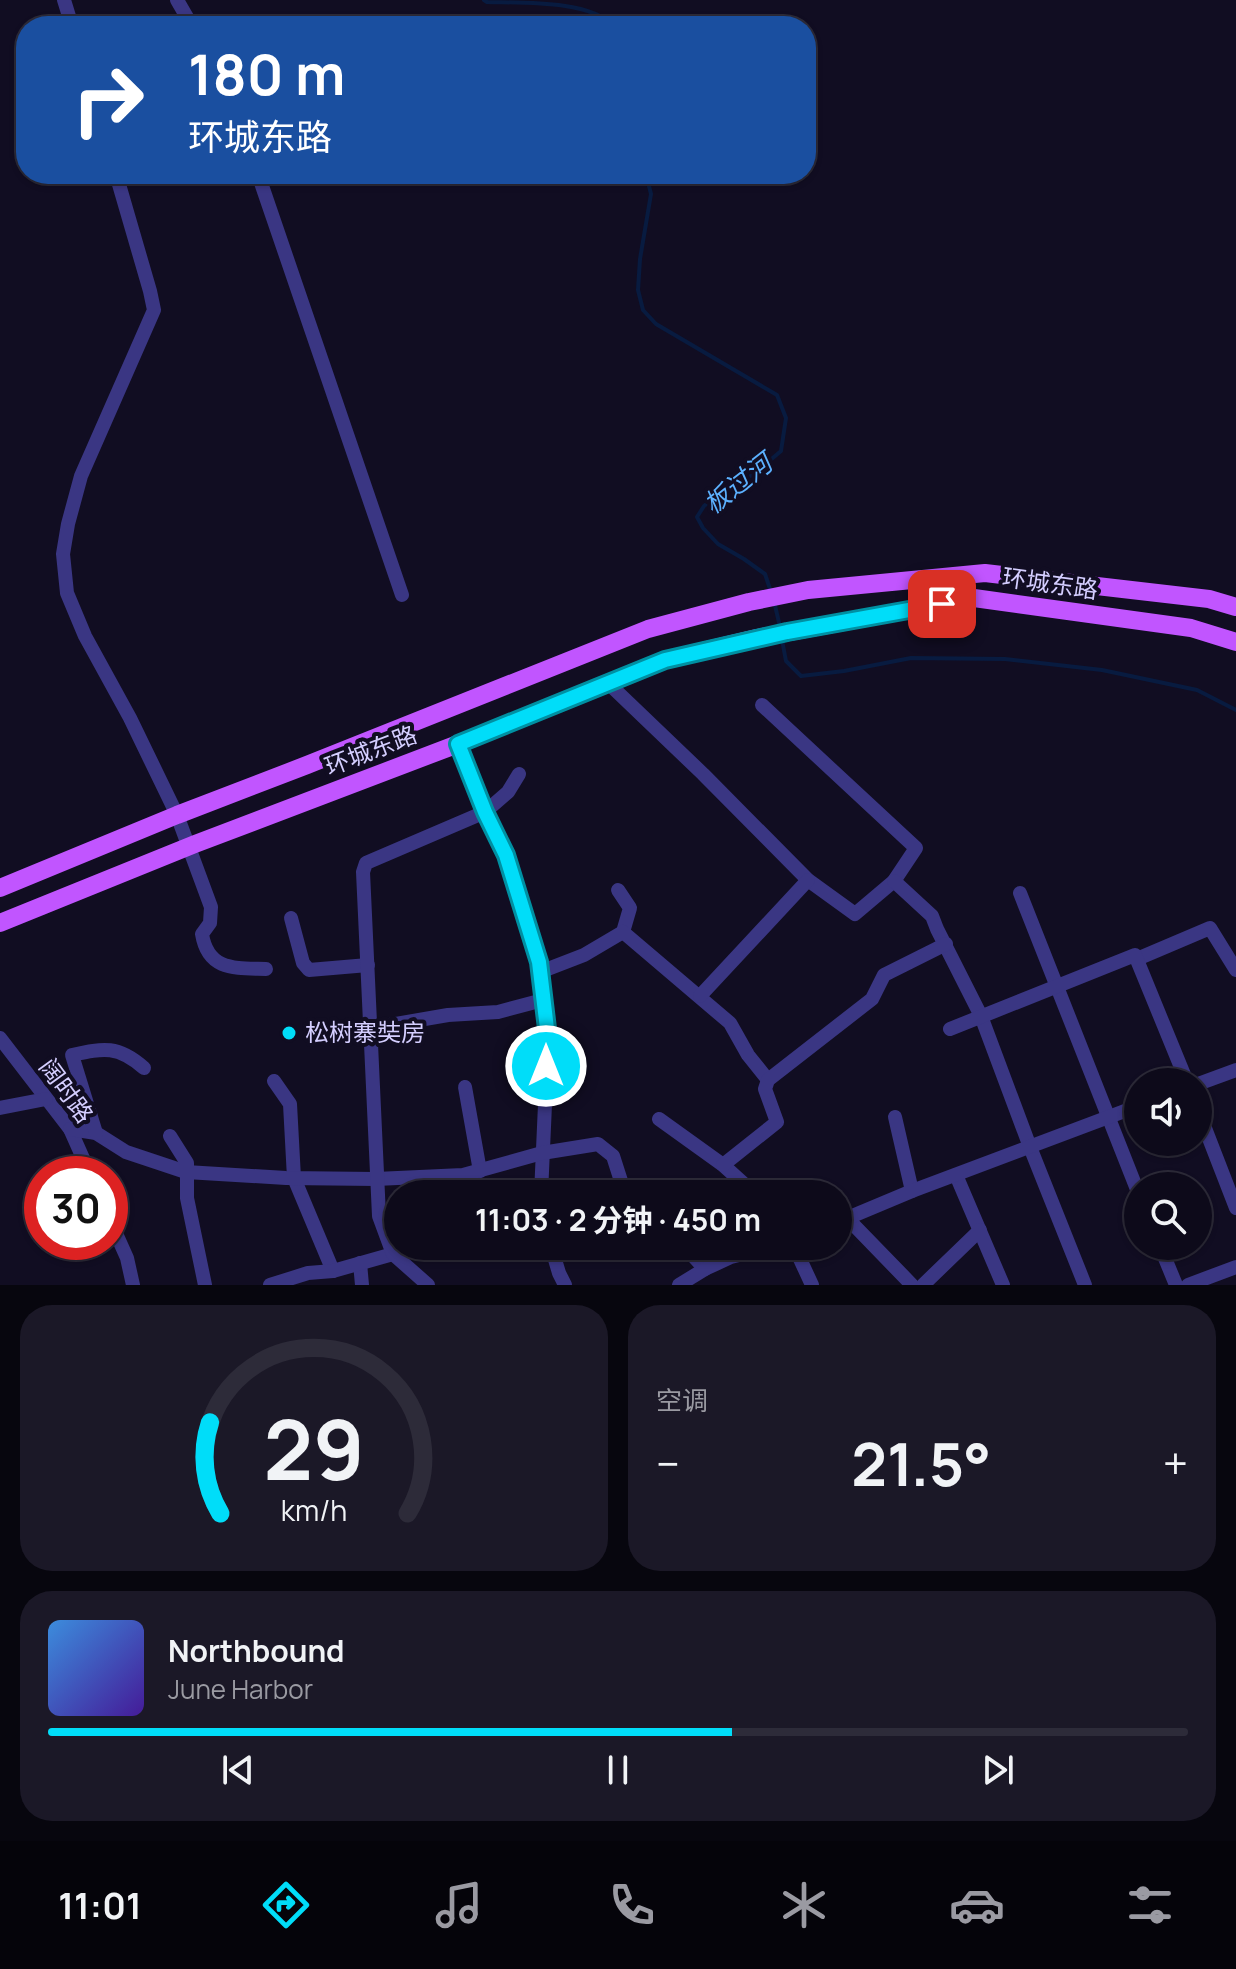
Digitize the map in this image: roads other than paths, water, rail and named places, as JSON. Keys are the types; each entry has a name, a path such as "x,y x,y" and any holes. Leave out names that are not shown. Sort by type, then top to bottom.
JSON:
{"main road":[{"name":"环城东路","path":"0,888 648,629 749,602 808,590 985,573 1209,599 1236,607"},
{"name":"环城东路","path":"0,923 665,660 757,638 974,598 1191,628 1236,642"}],"street":[{"path":"119,184 154,310 81,476 63,554 67,593 85,636 130,718 177,815 211,907 210,923 202,934 204,946 216,962 232,968 266,969"},
{"path":"261,184 402,595"},
{"path":"608,683 808,880 855,914 894,881 916,848 762,705"},
{"path":"458,744 506,855 539,962 548,1037 541,1180"},
{"path":"384,1230 379,1216 376,1179 363,872 366,863 485,812 508,792 519,774"},
{"path":"700,996 808,880"},
{"path":"894,881 932,916 981,1016 1085,1285"},
{"path":"540,972 584,955 623,932 630,908 618,890"},
{"path":"1020,893 1130,1172"},
{"path":"291,918 303,963 309,970 368,965"},
{"path":"1137,959 1210,928 1236,970"},
{"path":"623,932 730,1023 748,1055 768,1080"},
{"path":"723,1165 777,1122 765,1089 768,1080 872,999 884,975 946,944"},
{"path":"950,1029 1135,955 1181,1068"},
{"path":"372,1028 448,1015 498,1012 543,1000"},
{"name":"阔时路","path":"0,1038 70,1129 82,1156"},
{"path":"96,1133 72,1055 103,1048 130,1056 144,1068"},
{"path":"1212,1079 1236,1070"},
{"path":"274,1081 290,1104 294,1178 333,1271"},
{"path":"465,1087 480,1171"},
{"path":"0,1108 46,1099"},
{"path":"852,1216 1124,1111"},
{"path":"895,1117 912,1191"},
{"path":"659,1119 740,1180"},
{"path":"70,1129 96,1133 126,1152 186,1172 294,1178 376,1179 463,1175 542,1153 598,1144 613,1156 621,1180"},
{"path":"170,1136 187,1163 187,1198 205,1285"},
{"path":"1212,1146 1236,1208"},
{"path":"956,1175 1003,1285"},
{"path":"852,1229 912,1285"},
{"path":"923,1285 980,1230"},
{"path":"270,1285 308,1273 333,1271 384,1256"},
{"path":"127,1260 133,1285"},
{"path":"400,1260 428,1285"},
{"path":"555,1260 565,1285"},
{"path":"697,1260 705,1269"},
{"path":"679,1285 724,1260"},
{"path":"800,1260 812,1285"},
{"path":"1166,1260 1176,1285"},
{"path":"360,1263 362,1285"},
{"path":"1188,1285 1236,1267"}],"waterway":[{"name":"板过河","path":"484,0 572,7 599,16"},
{"name":"板过河","path":"648,184 651,194 638,290 643,310 656,324 777,395 786,418 781,451 754,474 722,491 704,506 697,517 718,544 765,574 771,592"},
{"name":"板过河","path":"774,601 780,627"},
{"name":"板过河","path":"782,640 786,661 801,676 911,658 1005,659 1102,670 1197,690 1236,710"}],"place":[{"name":"松树寨奘房","path":"289,1033"}]}
